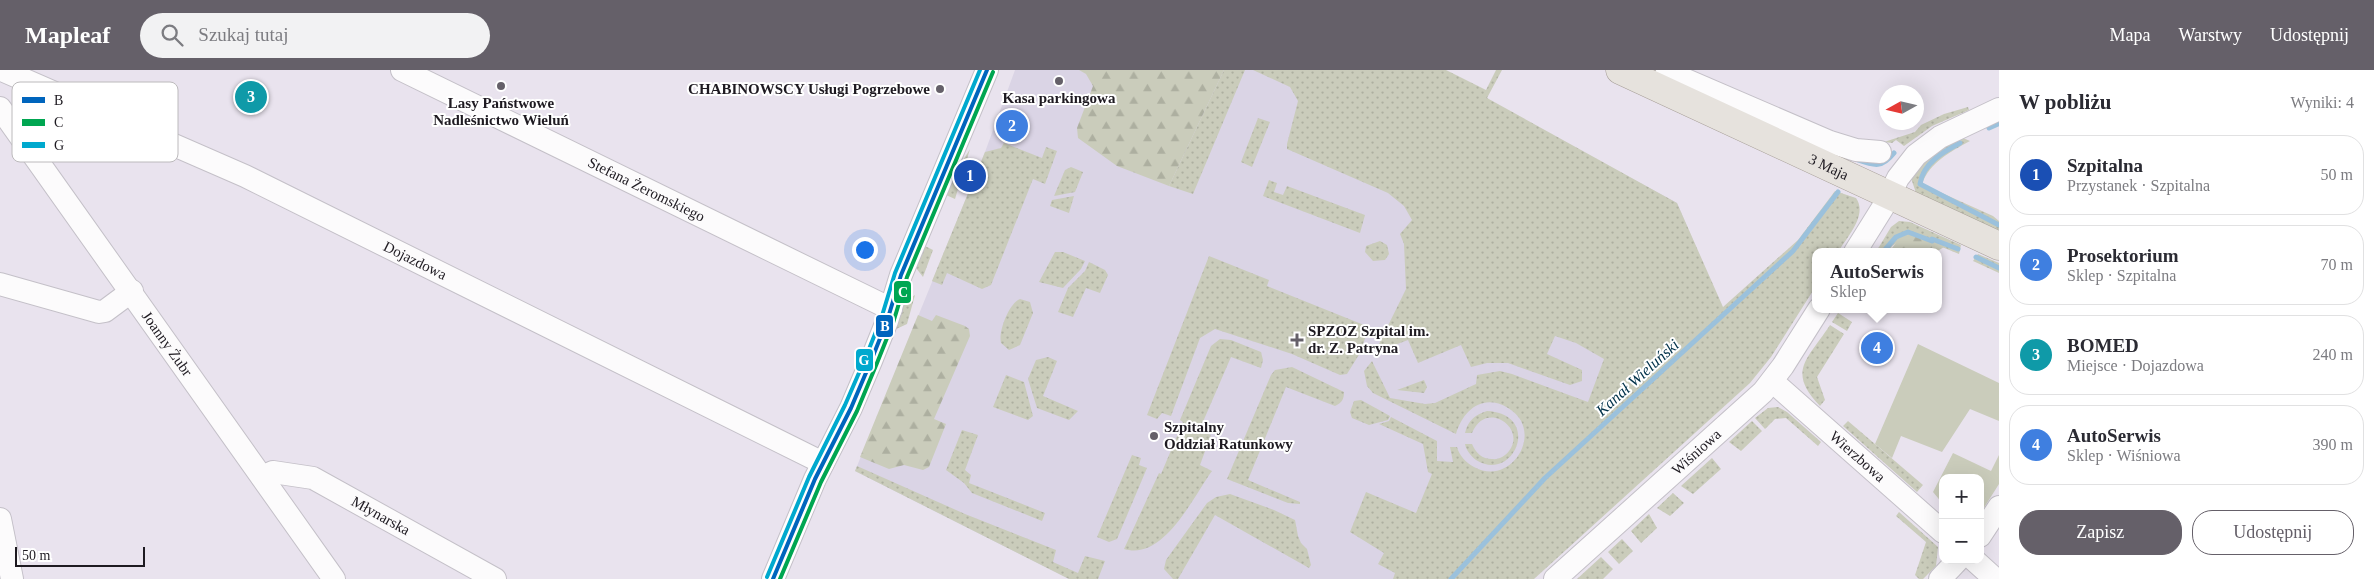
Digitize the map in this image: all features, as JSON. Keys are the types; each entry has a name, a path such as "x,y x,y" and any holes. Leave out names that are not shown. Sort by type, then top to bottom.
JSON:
{"main road":[{"name":"3 Maja","path":"1620,70 1999,246"}],"street":[{"name":"Dojazdowa","path":"2,70 30,82"},
{"name":"Stefana Żeromskiego","path":"402,70 891,308"},
{"path":"773,579 823,464 851,408 891,308 906,262 987,70"},
{"name":"3 Maja","path":"1659,88 1666,75 1672,74 1830,142 1856,150 1880,152"},
{"name":"Joanny Żubr","path":"0,108 12,125"},
{"path":"1857,248 1907,165 1925,146 1999,108"},
{"name":"Dojazdowa","path":"178,147 245,176 823,464"},
{"name":"Joanny Żubr","path":"39,162 334,579"},
{"path":"0,284 99,312 105,311 132,291"},
{"name":"Wiśniowa","path":"1556,579 1772,381 1816,313"},
{"name":"Wierzbowa","path":"1772,381 1939,528"},
{"name":"Młynarska","path":"262,477 272,472 312,478 495,579"},
{"path":"1984,530 1999,507"},
{"path":"0,519 12,579"},
{"path":"1940,579 1954,564"},
{"path":"1978,564 1995,579"}],"shaded area":[{"name":"SPZOZ Szpital im. dr. Z. Patryna","path":"1015,70 1431,70 1677,203 1722,307 1443,579 1069,579 855,471 985,152"}],"green space":[{"path":"1079,70 1224,70 1169,186 1117,166 1078,138 1077,128 1093,86 1086,74"},
{"path":"1224,70 1245,70 1193,194 1169,186"},
{"path":"1253,70 1446,70 1486,90 1496,70 1502,70 1487,98 1677,203 1723,307 1798,240 1835,191 1856,198 1860,212 1855,226 1841,248 1812,248 1812,292 1771,357 1750,383 1534,579 1393,579 1395,573 1378,564 1384,553 1350,532 1366,492 1416,513 1432,474 1428,472 1423,444 1379,424 1389,421 1391,417 1437,441 1437,461 1453,462 1450,447 1457,447 1461,456 1468,463 1488,471 1501,470 1520,454 1524,442 1524,429 1519,418 1508,408 1490,402 1475,406 1469,411 1459,425 1456,434 1373,393 1367,386 1364,371 1372,361 1390,398 1425,404 1435,403 1476,384 1477,375 1500,371 1588,402 1604,359 1576,343 1555,336 1547,354 1582,370 1582,381 1570,385 1508,363 1487,363 1471,367 1461,345 1418,363 1408,340 1387,348 1388,351 1380,352 1378,346 1406,289 1404,244 1400,234 1412,220 1404,206 1388,193 1287,149 1298,101 1290,87"},
{"path":"1968,107 1969,110 1932,126 1904,146 1896,140 1892,143 1884,142 1917,130 1924,130 1924,124 1944,114"},
{"path":"1258,118 1270,122 1252,167 1241,162"},
{"path":"1963,138 1970,141 1935,164 1922,184 1993,216 1999,221 1999,235 1916,193 1911,178 1930,155"},
{"path":"1004,143 1042,158 1046,147 1057,151 1045,184 1033,179 991,285 982,289 947,273 942,285 932,281 985,152 1001,148"},
{"path":"970,149 955,199 946,195 946,188"},
{"path":"1071,167 1083,172 1075,192 1054,196 1065,170"},
{"path":"1269,180 1277,183 1274,192 1283,195 1287,186 1365,215 1360,233 1263,196"},
{"path":"1074,196 1069,213 1050,206 1052,200"},
{"path":"1899,221 1910,222 1961,245 1959,254 1910,234 1891,248 1878,248 1891,227"},
{"path":"1910,234 1944,247 1892,248 1899,239"},
{"path":"1380,241 1387,245 1389,254 1385,260 1373,261 1365,252 1366,246"},
{"path":"925,246 933,250 923,277 916,268"},
{"path":"1055,252 1063,252 1085,261 1081,269 1063,288 1039,282"},
{"path":"1978,254 1999,263 1999,273 1973,261"},
{"path":"1209,256 1269,280 1267,286 1369,327 1360,353 1347,374 1340,375 1292,354 1215,329 1200,338 1171,416 1162,413 1157,419 1147,415"},
{"path":"1089,262 1105,270 1108,275 1100,293 1086,288 1073,317 1058,312 1068,288 1085,271"},
{"path":"915,295 907,324 892,331 903,302"},
{"path":"1020,299 1030,302 1033,313 1020,345 1009,350 1001,343 1001,332 1008,312"},
{"path":"1838,313 1852,322 1847,331 1832,322"},
{"path":"918,315 932,321 936,315 965,326 969,329 970,336 934,419 946,424 929,467 923,470 904,465 889,469 860,457"},
{"path":"1830,325 1844,334 1817,377 1825,400 1820,406 1810,394 1802,374 1808,356"},
{"path":"1220,339 1231,340 1261,352 1263,360 1261,368 1231,357 1199,431 1211,435 1200,465 1212,471 1176,524 1164,536 1152,546 1138,550 1124,549 1159,473 1161,474 1183,422 1180,420 1211,346"},
{"path":"1918,344 1999,383 1999,421 1970,409 1942,452 1901,436 1892,458 1875,444"},
{"path":"1048,357 1057,361 1043,396 1078,411 1069,420 1037,408 1028,379 1036,360"},
{"path":"1292,367 1344,392 1343,399 1335,406 1286,387 1248,480 1300,502 1300,504 1288,503 1227,479 1271,375 1275,370"},
{"path":"1006,375 1024,382 1033,416 1028,420 993,407"},
{"path":"1424,380 1427,387 1424,393 1397,390"},
{"path":"1361,400 1390,416 1388,420 1369,425 1352,418 1350,412 1354,401"},
{"path":"1778,407 1787,412 1821,442 1818,446 1786,418 1775,419 1765,429 1755,418 1768,408"},
{"path":"1487,411 1504,415 1514,423 1518,434 1517,446 1511,456 1502,463 1490,465 1476,460 1466,448 1465,444 1472,444 1477,453 1488,459 1497,459 1509,451 1513,442 1513,434 1509,426 1495,418 1486,418 1478,423 1472,433 1465,433 1473,419"},
{"path":"1752,421 1762,431 1741,451 1729,442"},
{"path":"1848,421 1923,485 1917,492 1843,426"},
{"path":"962,430 978,435 965,470 971,475 969,483 1045,513 1042,521 972,493 964,483 946,470"},
{"path":"1953,453 1991,471 1999,455 1999,484 1984,508 1984,474 1942,474"},
{"path":"1132,455 1141,458 1139,465 1147,468 1117,539 1109,542 1097,537"},
{"path":"1712,458 1721,469 1693,494 1681,486"},
{"path":"857,466 965,514 1056,550 1053,562 1078,573 1085,556 1105,561 1098,579 1069,579 855,471"},
{"path":"1939,480 1939,499 1933,492"},
{"path":"1673,493 1684,503 1670,516 1657,508"},
{"path":"1230,494 1295,520 1298,536 1301,543 1307,549 1311,565 1309,568 1215,515 1178,579 1173,579 1164,569 1166,560 1207,503 1216,497"},
{"path":"1899,512 1938,547 1936,566 1923,579 1919,579 1915,575 1926,542 1896,516"},
{"path":"1649,514 1657,528 1641,543 1631,531"},
{"path":"1622,539 1633,551 1619,564 1608,552"},
{"path":"1601,557 1613,569 1603,579 1577,579"}],"waterway":[{"path":"1989,128 1998,124"},
{"path":"1960,143 1941,154 1929,164 1920,184 1999,225"},
{"path":"1858,160 1869,164 1878,164 1886,161 1894,153"},
{"name":"Kanał Wieluński","path":"1451,579 1545,478 1793,251 1838,192"},
{"path":"1886,248 1896,237 1908,232 1932,241"},
{"path":"1932,239 1958,249"},
{"path":"1976,257 1999,268"}],"transit line":[{"name":"G","path":"767,577 809,477 845,405 865,359 881,319 895,273 980,70"},
{"name":"B","path":"773,579 815,479 851,408 871,361 887,321 901,275 987,70"},
{"name":"C","path":"780,579 821,482 857,411 893,323 907,277 993,72"}],"place":[{"name":"Kasa parkingowa","path":"1059,81"},
{"name":"Lasy Państwowe Nadleśnictwo Wieluń","path":"501,86"},
{"name":"CHABINOWSCY Usługi Pogrzebowe","path":"940,89"},
{"name":"BOMED","path":"251,97"},
{"name":"Prosektorium","path":"1012,126"},
{"name":"Szpitalna","path":"970,176"},
{"name":"SPZOZ Szpital im. dr. Z. Patryna","path":"1297,340"},
{"name":"AutoSerwis","path":"1877,348"},
{"name":"Szpitalny Oddział Ratunkowy","path":"1154,436"}]}
